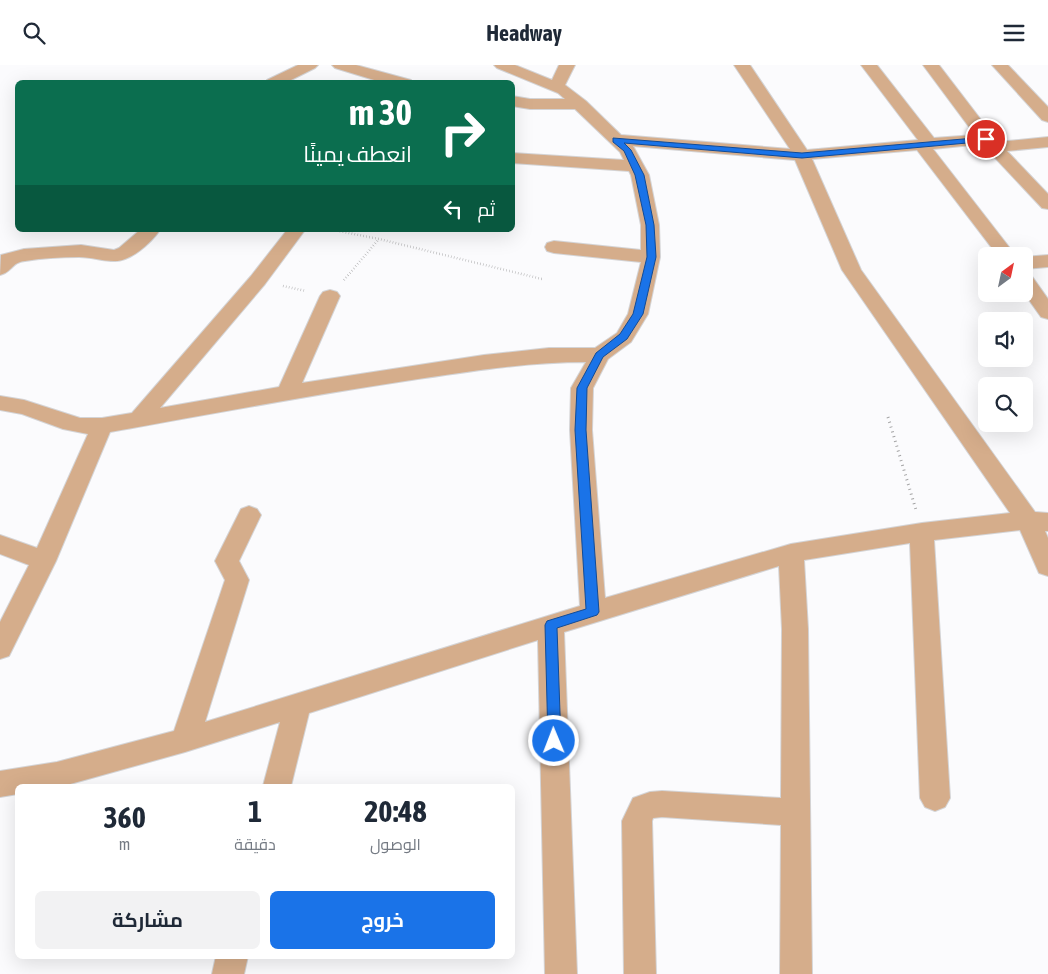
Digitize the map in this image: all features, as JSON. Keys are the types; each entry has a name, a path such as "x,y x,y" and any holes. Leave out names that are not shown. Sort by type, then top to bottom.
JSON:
{"street":[{"path":"278,80 310,65"},
{"path":"340,65 393,80"},
{"path":"502,65 557,86 580,104 627,150 640,175 645,197 652,240 651,257 638,314 624,337 600,355 582,388 580,430 593,612"},
{"path":"557,86 567,65"},
{"path":"742,65 802,155 852,270 1038,521 1048,566"},
{"path":"869,65 1001,247"},
{"path":"931,65 989,143 1048,203"},
{"path":"1000,65 1048,117"},
{"path":"515,102 530,104 580,104"},
{"path":"616,140 802,155 926,145 1048,142"},
{"path":"515,158 635,166"},
{"path":"0,269 8,259 24,255 81,251 116,256 126,251 149,232"},
{"path":"138,420 258,280 294,232"},
{"path":"554,247 651,257"},
{"path":"1033,262 1048,261"},
{"path":"1033,292 1048,313"},
{"path":"287,394 330,296"},
{"path":"0,403 27,408 61,422 83,428 344,383 520,357 600,355"},
{"path":"0,648 44,561 102,426"},
{"path":"185,740 237,580 227,561 249,515"},
{"path":"0,784 57,775 185,740 593,612 791,553 922,532 1038,521"},
{"path":"922,532 935,799"},
{"path":"0,544 44,561"},
{"path":"791,553 795,629 796,974"},
{"path":"551,625 561,974"},
{"path":"278,784 298,704"},
{"path":"640,974 637,821 643,808 662,804 796,811"},
{"path":"228,974 231,959"}],"path":[{"path":"344,232 542,279"},
{"path":"258,280 330,296 380,239"},
{"path":"888,417 922,532"}],"route":[{"path":"554,741 551,625 593,612 580,430 582,388 600,355 624,337 638,314 651,257 652,240 650,225 640,175 627,150 616,140 802,155 986,139"}]}
